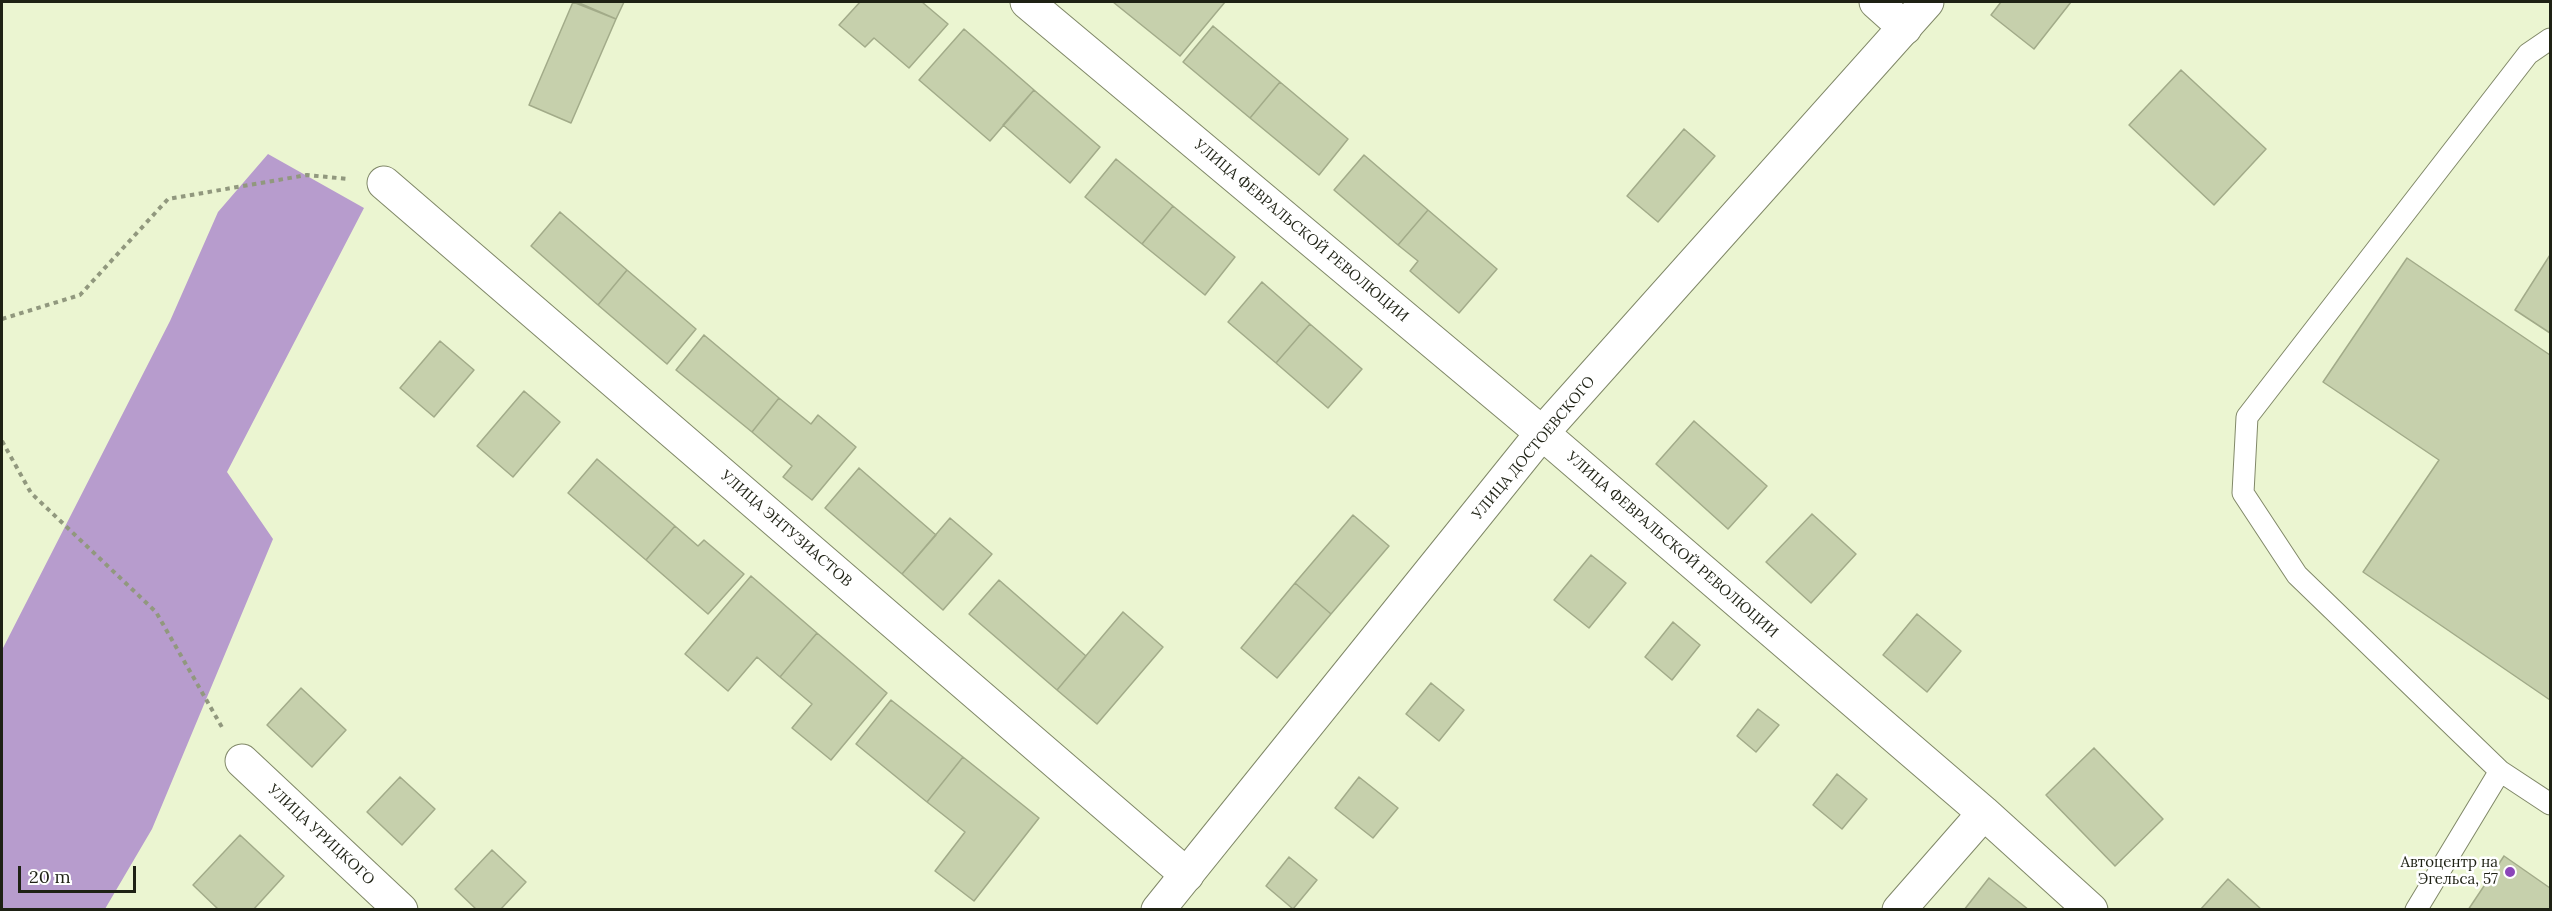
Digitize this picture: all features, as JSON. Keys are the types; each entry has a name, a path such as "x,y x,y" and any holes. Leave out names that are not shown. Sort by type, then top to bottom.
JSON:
{"street":[{"name":"УЛИЦА ФЕВРАЛЬСКОЙ РЕВОЛЮЦИИ","path":"1027,2 1542,433 1984,813 2091,909"},
{"path":"1876,2 1905,28"},
{"name":"УЛИЦА ДОСТОЕВСКОГО","path":"1158,909 1542,433 1927,2"},
{"name":"УЛИЦА ЭНТУЗИАСТОВ","path":"384,183 1187,875"},
{"name":"УЛИЦА УРИЦКОГО","path":"242,761 401,909"},
{"path":"1899,909 1984,813"}],"lane":[{"path":"2550,39 2528,54 2247,417 2243,494 2296,575 2500,771 2550,804"},
{"path":"2416,909 2500,771"}],"path":[{"path":"2,320 80,296 168,199 307,175 384,183"},
{"path":"2,441 31,493 156,612 242,761"}],"shaded area":[{"path":"268,154 364,208 227,472 273,539 152,829 105,909 2,909 2,650 170,321 218,212"}],"building":[{"path":"573,2 616,19 571,123 529,105"},
{"path":"577,2 624,2 616,19"},
{"path":"860,2 922,2 948,24 909,68 874,38 865,47 839,25"},
{"path":"1113,2 1225,2 1180,56"},
{"path":"2001,2 2071,2 2034,49 1991,15"},
{"path":"1213,26 1280,82 1250,118 1183,62"},
{"path":"964,29 1034,90 990,141 919,80"},
{"path":"2181,70 2266,149 2214,205 2129,125"},
{"path":"1280,82 1348,139 1319,175 1250,118"},
{"path":"1034,90 1100,147 1070,183 1003,125"},
{"path":"1684,129 1715,156 1658,222 1627,196"},
{"path":"1364,155 1428,210 1398,245 1334,190"},
{"path":"1116,159 1173,206 1142,244 1085,197"},
{"path":"1173,206 1235,257 1205,295 1142,244"},
{"path":"1428,210 1497,269 1459,313 1410,271 1418,261 1398,245"},
{"path":"560,212 627,270 598,305 531,246"},
{"path":"2550,255 2550,333 2515,310"},
{"path":"2407,258 2550,355 2550,700 2363,572 2439,460 2323,382"},
{"path":"627,270 696,329 667,364 598,305"},
{"path":"1262,282 1310,324 1276,363 1228,322"},
{"path":"1310,324 1362,369 1328,408 1276,363"},
{"path":"704,335 779,398 752,432 676,370"},
{"path":"440,341 474,370 434,417 400,388"},
{"path":"524,391 560,422 513,477 477,446"},
{"path":"779,398 811,424 818,415 856,447 812,500 783,477 792,466 752,432"},
{"path":"1694,421 1767,486 1728,529 1656,464"},
{"path":"597,459 675,526 646,560 568,493"},
{"path":"859,468 936,535 902,574 825,508"},
{"path":"1812,514 1856,554 1811,603 1766,562"},
{"path":"1353,515 1389,546 1331,614 1295,583"},
{"path":"950,518 992,554 943,610 902,574"},
{"path":"675,526 698,546 704,540 744,574 708,614 646,560"},
{"path":"1591,555 1626,583 1589,628 1554,600"},
{"path":"751,576 817,633 780,677 757,657 728,691 685,654"},
{"path":"999,580 1086,656 1057,690 969,614"},
{"path":"1295,583 1331,614 1277,678 1241,648"},
{"path":"1123,612 1163,647 1097,724 1057,690"},
{"path":"1917,614 1961,651 1927,692 1883,655"},
{"path":"1673,622 1700,645 1672,680 1645,657"},
{"path":"817,633 887,693 831,760 792,728 812,704 780,677"},
{"path":"1431,683 1464,710 1439,741 1406,714"},
{"path":"301,688 346,730 312,767 267,725"},
{"path":"891,700 963,757 927,802 856,744"},
{"path":"1758,709 1779,725 1756,752 1737,736"},
{"path":"2094,748 2163,819 2115,866 2046,795"},
{"path":"963,757 1039,818 974,901 935,871 965,832 927,802"},
{"path":"1837,774 1867,799 1842,829 1813,805"},
{"path":"400,777 435,809 402,845 367,812"},
{"path":"1359,777 1398,808 1373,838 1335,808"},
{"path":"240,835 284,876 253,910 219,910 193,885"},
{"path":"492,850 526,882 500,910 477,910 455,889"},
{"name":"Автоцентр на Эгельса, 57","path":"2504,856 2550,888 2550,910 2468,910"},
{"path":"1289,857 1317,880 1293,909 1266,886"},
{"path":"1989,878 2029,910 1964,910"},
{"path":"2228,879 2262,910 2200,910"}],"place":[{"name":"Автоцентр на Эгельса, 57","path":"2510,872"}]}
